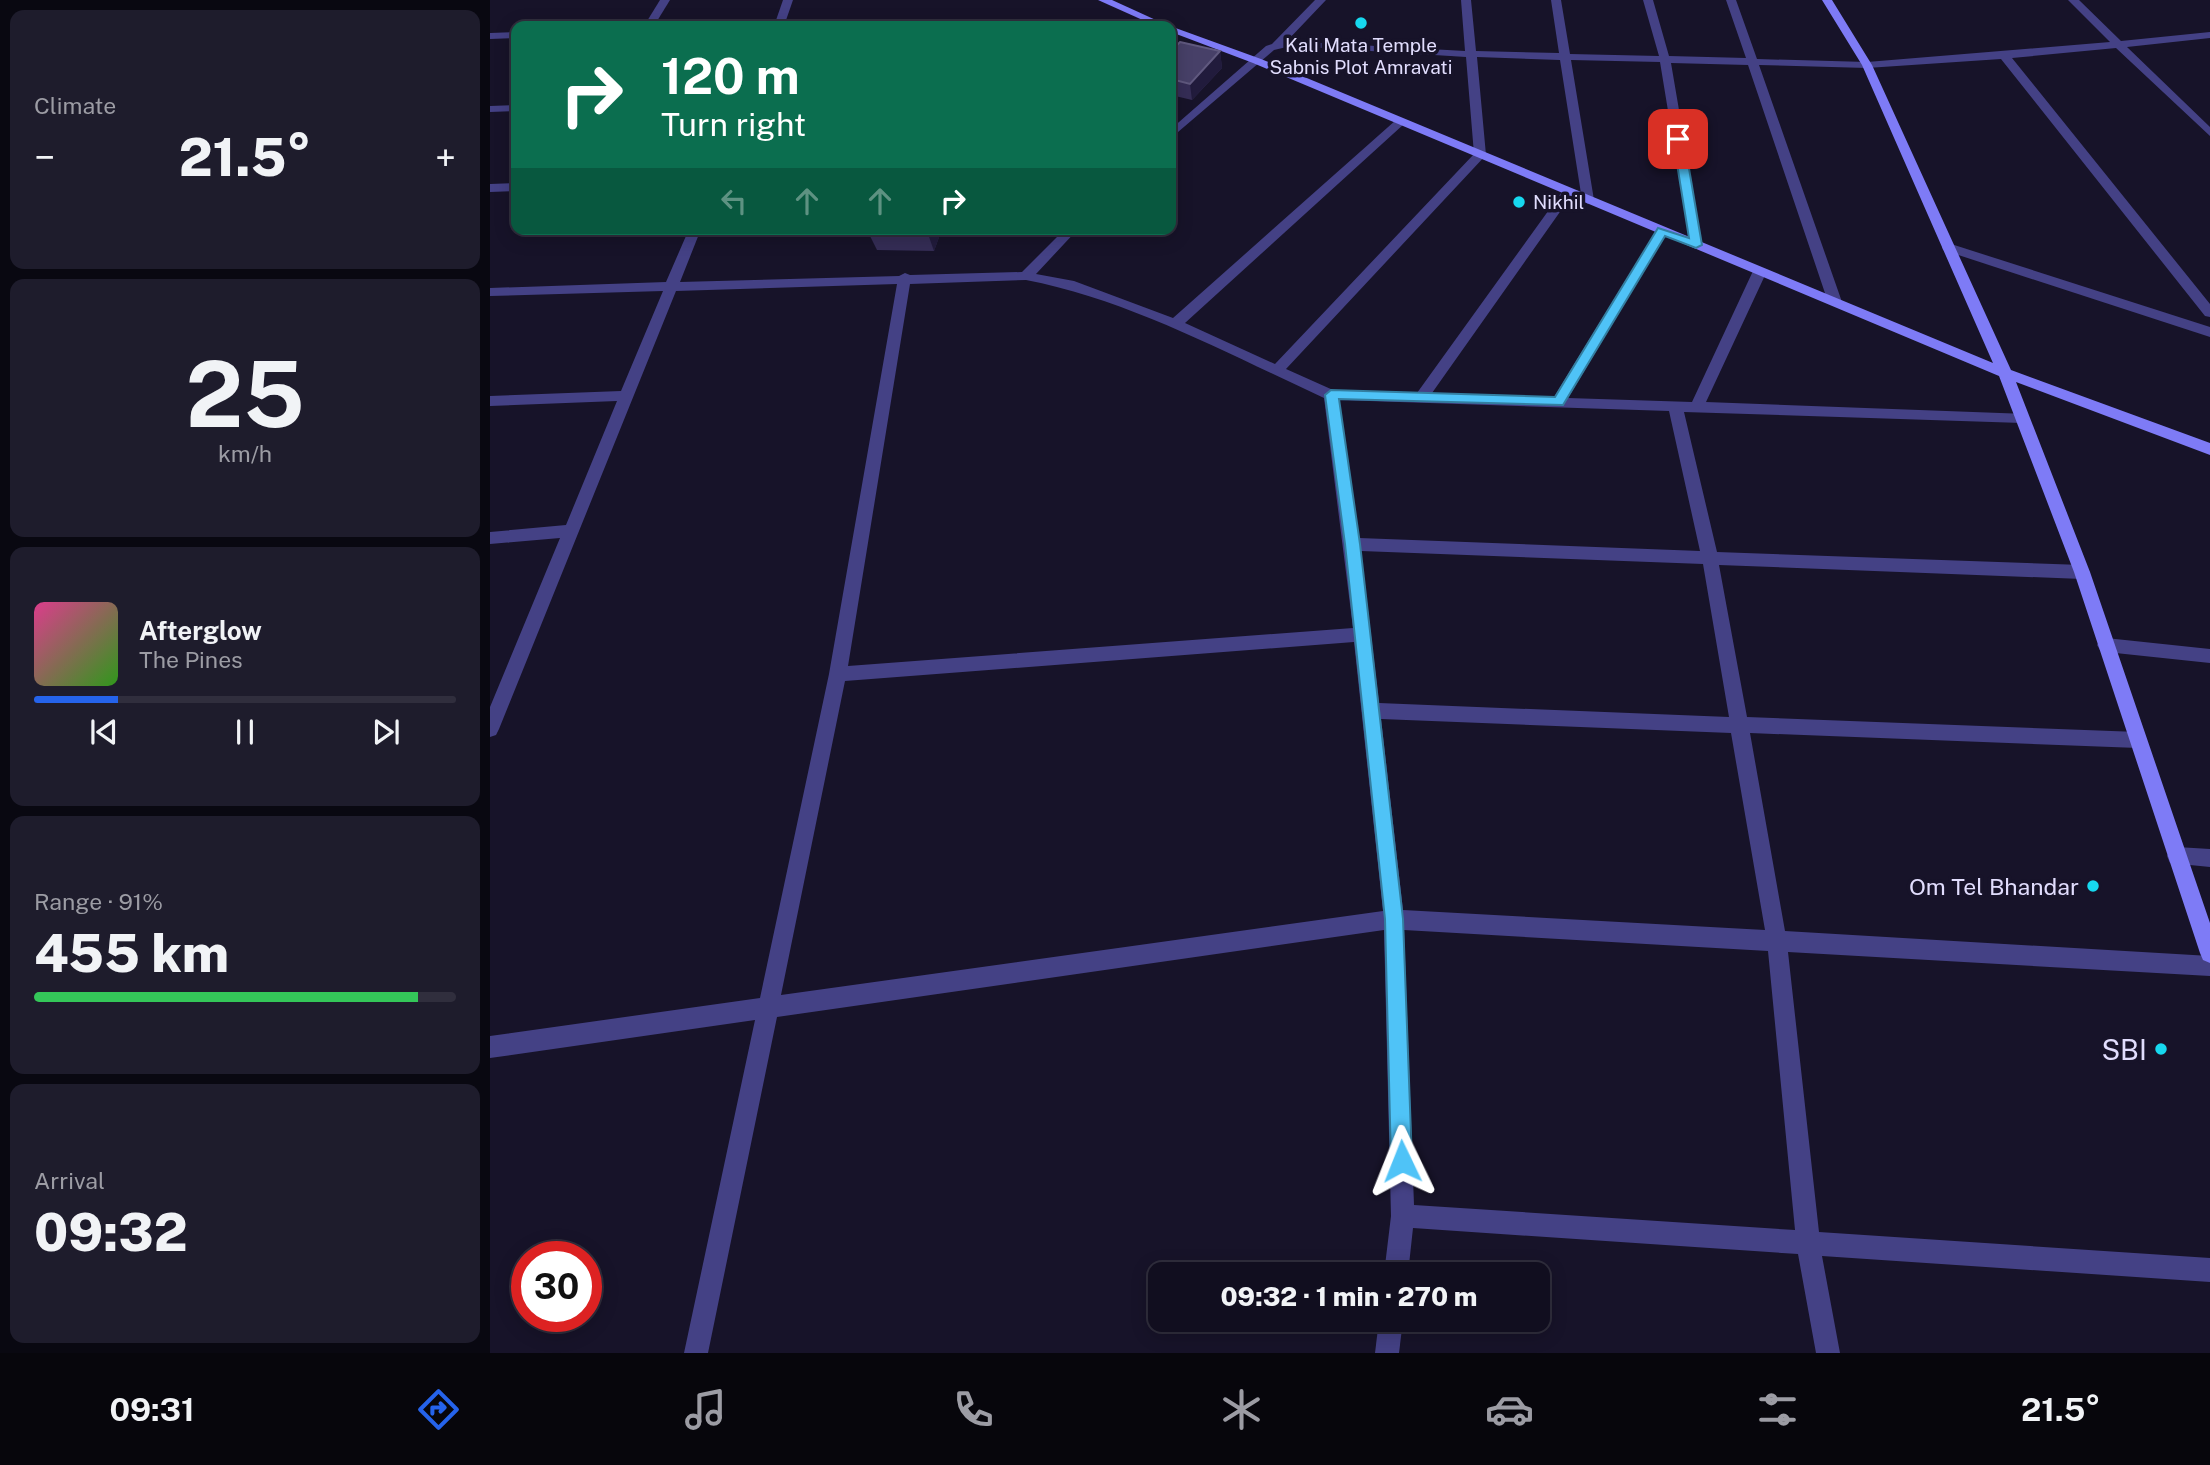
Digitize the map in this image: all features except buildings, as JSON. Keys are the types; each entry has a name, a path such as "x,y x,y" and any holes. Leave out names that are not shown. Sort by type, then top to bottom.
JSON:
{"street":[{"path":"652,21 665,0"},
{"path":"781,21 788,0"},
{"path":"1103,0 1152,21"},
{"path":"1176,131 1278,44 1321,0"},
{"path":"1277,370 1480,155 1466,0"},
{"path":"1556,0 1588,200"},
{"path":"1648,0 1665,60 1696,245"},
{"path":"1731,0 1835,302"},
{"path":"1827,0 1867,65 2005,373 2082,572 2210,953"},
{"path":"2073,0 2210,133"},
{"path":"1176,31 1257,61 2005,373 2210,449"},
{"path":"490,36 511,35"},
{"path":"1278,44 1470,54 1867,65 2004,56 2210,35"},
{"path":"2004,56 2210,313"},
{"path":"490,109 511,108"},
{"path":"1175,324 1401,122"},
{"path":"490,188 511,187"},
{"path":"1421,398 1568,192"},
{"path":"1558,402 1662,231"},
{"path":"490,729 495,703 572,531 692,235"},
{"path":"1026,276 1066,235"},
{"path":"1948,247 2210,332"},
{"path":"1697,407 1760,271"},
{"path":"490,292 669,288 905,277 1026,276 1069,284 1175,324 1331,395 2022,418"},
{"path":"696,1353 838,674 905,277"},
{"path":"1331,395 1352,544 1394,919 1403,1216 1397,1262"},
{"path":"490,401 628,396"},
{"path":"1675,406 1710,558 1777,941 1808,1243 1828,1353"},
{"path":"490,538 572,531"},
{"path":"1352,544 2082,572"},
{"path":"838,674 1362,635"},
{"path":"2106,645 2210,656"},
{"path":"1370,711 2138,740"},
{"path":"2177,856 2210,858"},
{"path":"490,1047 1394,919 2210,966"},
{"path":"1403,1216 2210,1270"},
{"path":"1387,1353 1390,1332"}],"place":[{"name":"Kali Mata Temple Sabnis Plot Amravati","path":"1361,23"},
{"name":"Nikhil","path":"1519,202"},
{"name":"Om Tel Bhandar","path":"2093,886"},
{"name":"SBI","path":"2161,1049"}],"route":[{"path":"1402,1161 1394,919 1352,544 1331,395 1558,402 1662,231 1696,245 1678,139"}]}
